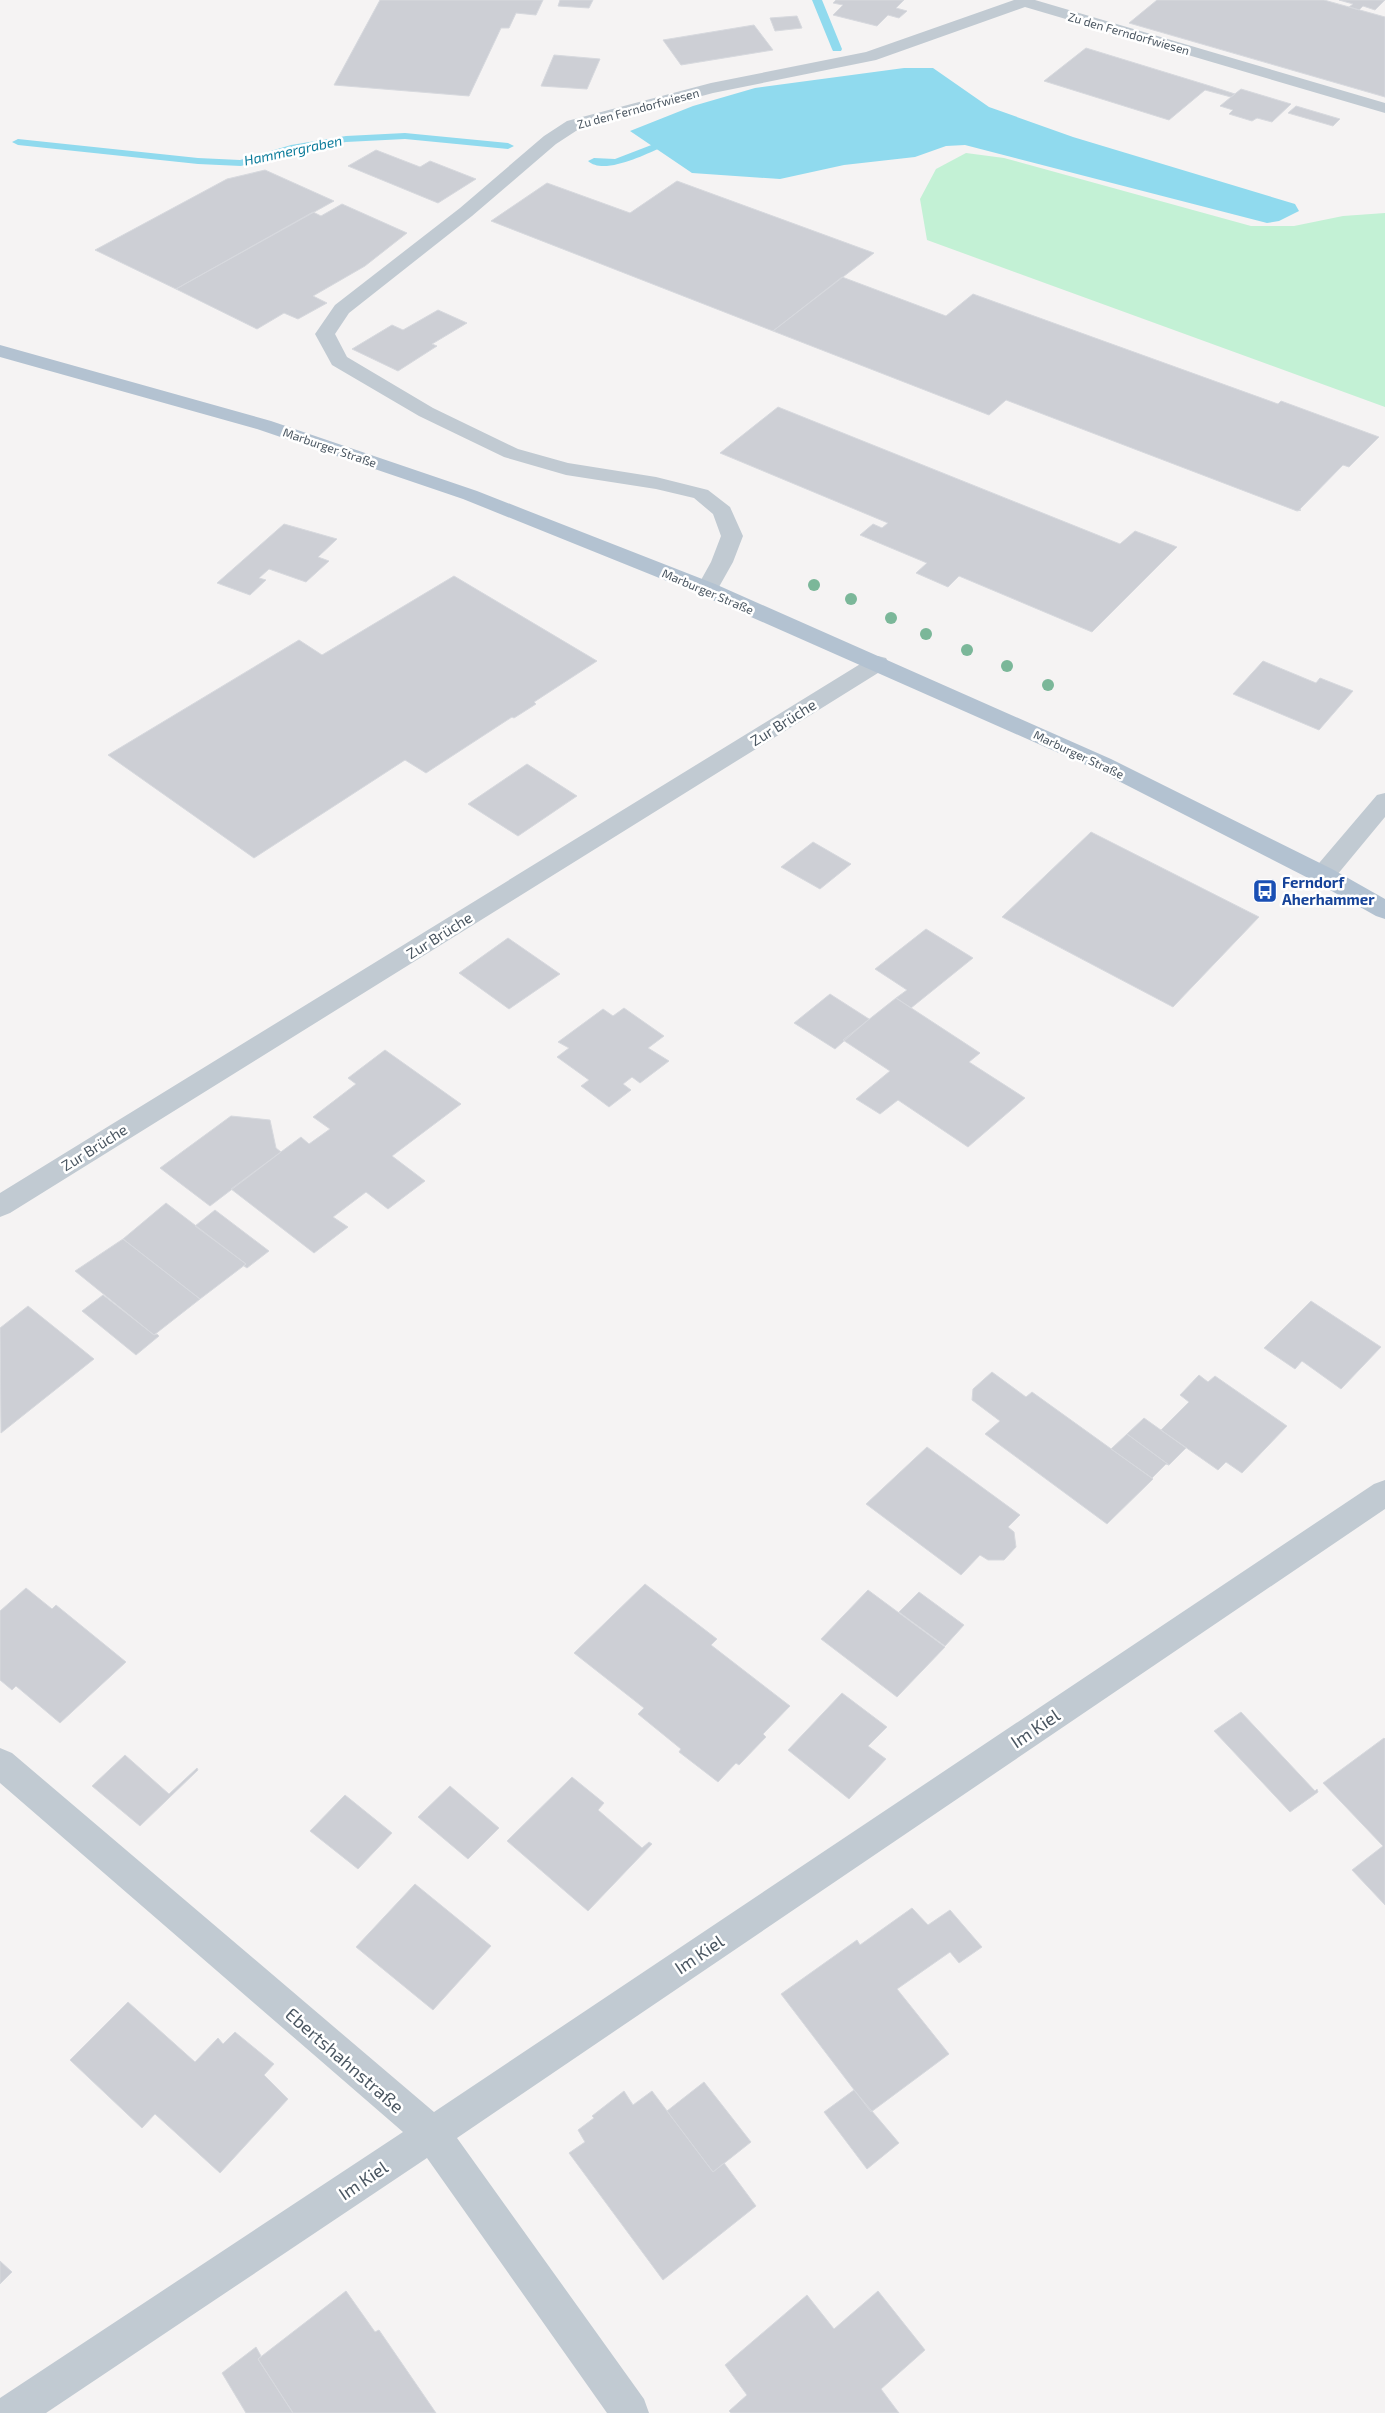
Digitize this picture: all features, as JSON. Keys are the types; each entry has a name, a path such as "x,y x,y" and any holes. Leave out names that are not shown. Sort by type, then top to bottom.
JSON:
{"main road":[{"name":"Marburger Straße","path":"0,351 264,425 470,495 706,589 878,663 1102,764 1323,875 1385,910"}],"street":[{"name":"Zu den Ferndorfwiesen","path":"706,589 722,562 732,536 723,511 701,494 656,483 566,469 511,453 426,412 339,361 325,334 342,309 466,212 550,140 573,125 711,88 870,56 1024,2 1385,108"},
{"name":"Zur Brüche","path":"0,1206 878,663"},
{"path":"1323,875 1385,800"},
{"name":"Im Kiel","path":"12,2413 432,2134 1385,1493"},
{"name":"Ebertshahnstraße","path":"0,1763 432,2134 630,2413"}],"green space":[{"path":"966,153 1004,158 1251,226 1294,226 1343,216 1385,213 1385,407 927,240 920,199 936,169"}],"water":[{"path":"904,68 933,68 989,107 1073,137 1295,204 1299,211 1279,221 1267,223 965,145 946,146 915,157 844,165 780,179 692,173 630,131 693,106 755,88"}],"building":[{"path":"380,0 543,0 536,15 516,13 509,28 501,28 469,96 334,85"},
{"path":"560,0 593,0 589,8 558,6"},
{"path":"836,0 904,0 896,8 907,11 899,18 888,15 877,26 833,15 843,5 833,3"},
{"path":"1157,0 1324,0 1385,17 1385,97 1129,23"},
{"path":"1339,0 1385,0 1375,10 1363,6 1359,10 1349,7 1353,4"},
{"path":"797,16 802,28 775,31 770,18"},
{"path":"754,25 773,50 681,65 663,40"},
{"path":"1086,48 1235,94 1231,97 1205,90 1169,120 1044,81"},
{"path":"554,55 600,59 587,89 541,86"},
{"path":"1241,89 1291,104 1272,122 1257,118 1252,121 1229,114 1233,110 1220,106"},
{"path":"1296,106 1340,119 1333,126 1288,113"},
{"path":"376,150 420,167 430,161 476,179 438,203 348,166"},
{"path":"265,170 334,201 176,289 95,250 227,179"},
{"path":"677,181 874,253 773,331 491,221 547,183 630,213"},
{"path":"342,204 407,233 365,266 313,296 327,303 298,319 284,313 257,329 176,289 313,212 321,216"},
{"path":"842,277 946,316 973,294 1278,404 1281,401 1379,437 1349,467 1343,465 1299,510 1301,510 1297,511 1006,400 989,415 773,331"},
{"path":"438,310 467,323 432,344 437,346 398,371 352,349 392,325 403,330"},
{"path":"778,407 1120,544 1135,531 1177,547 1092,632 959,576 948,587 916,573 927,563 860,535 873,524 882,528 888,523 720,453"},
{"path":"284,524 337,539 318,557 329,561 306,582 269,569 259,578 266,580 250,595 217,583"},
{"path":"454,576 597,661 534,702 536,704 514,718 512,717 426,773 405,760 254,858 108,755 299,640 322,655"},
{"path":"1263,661 1316,683 1320,678 1353,691 1319,730 1233,694"},
{"path":"527,764 577,796 518,836 468,804"},
{"path":"1091,832 1259,917 1173,1007 1002,917"},
{"path":"813,842 851,864 820,889 781,867"},
{"path":"926,929 973,958 911,1008 896,998 907,990 875,969"},
{"path":"508,938 560,974 509,1009 459,973"},
{"path":"830,994 869,1019 835,1049 794,1023"},
{"path":"896,998 980,1053 969,1062 1025,1098 968,1147 898,1100 880,1114 856,1099 890,1071 843,1040"},
{"path":"624,1008 664,1036 648,1048 669,1061 640,1083 632,1077 623,1084 631,1090 609,1107 581,1086 589,1080 557,1057 569,1048 558,1042 603,1009 613,1016"},
{"path":"385,1050 461,1104 392,1156 425,1181 388,1209 366,1192 333,1217 348,1227 314,1253 231,1189 301,1137 309,1144 330,1129 313,1117 356,1084 348,1078"},
{"path":"231,1116 270,1120 276,1148 281,1152 210,1206 160,1168"},
{"path":"166,1203 246,1264 200,1299 123,1239"},
{"path":"215,1210 269,1251 247,1268 244,1266 246,1264 195,1226"},
{"path":"123,1239 200,1299 154,1335 75,1271"},
{"path":"103,1295 154,1335 157,1334 159,1336 136,1355 82,1311"},
{"path":"1311,1301 1381,1347 1341,1389 1302,1361 1295,1369 1264,1348"},
{"path":"28,1306 94,1359 1,1433 0,1328"},
{"path":"992,1372 1026,1397 1032,1392 1153,1479 1107,1524 985,1434 1000,1421 972,1400 973,1389"},
{"path":"1199,1375 1208,1382 1215,1376 1287,1426 1242,1473 1226,1462 1218,1470 1161,1430 1189,1402 1180,1395"},
{"path":"1144,1418 1186,1448 1169,1465 1127,1434"},
{"path":"1127,1434 1169,1465 1166,1464 1152,1478 1111,1449"},
{"path":"927,1447 1020,1515 1008,1527 1014,1532 1016,1547 1004,1560 988,1560 980,1555 961,1575 866,1504"},
{"path":"645,1584 717,1639 711,1645 790,1706 763,1734 766,1737 739,1765 736,1763 718,1782 679,1752 681,1749 638,1714 644,1708 574,1653"},
{"path":"26,1588 52,1609 56,1605 126,1662 60,1723 16,1686 12,1690 0,1680 0,1611"},
{"path":"868,1590 945,1647 897,1697 821,1639"},
{"path":"919,1592 964,1625 945,1646 899,1612"},
{"path":"842,1693 887,1727 868,1746 886,1759 849,1799 788,1750"},
{"path":"1241,1712 1315,1791 1317,1789 1318,1792 1290,1812 1214,1731"},
{"path":"1384,1738 1385,1905 1352,1870 1383,1846 1323,1783"},
{"path":"125,1755 169,1794 197,1768 198,1770 140,1826 92,1786"},
{"path":"572,1777 604,1803 598,1810 642,1848 649,1842 652,1844 588,1911 507,1841"},
{"path":"450,1786 499,1828 468,1859 418,1817"},
{"path":"345,1795 392,1833 358,1869 310,1831"},
{"path":"415,1884 491,1946 433,2010 356,1947"},
{"path":"912,1908 928,1925 950,1910 982,1947 959,1963 950,1952 897,1989 949,2054 871,2112 781,1994 857,1940 860,1945"},
{"path":"128,2002 195,2062 218,2038 223,2044 235,2032 274,2064 264,2075 288,2099 220,2173 155,2114 142,2128 70,2060"},
{"path":"704,2082 751,2142 713,2172 667,2111"},
{"path":"854,2090 899,2143 867,2169 824,2112"},
{"path":"624,2091 633,2105 652,2091 713,2172 724,2163 756,2206 663,2280 569,2153 585,2142 578,2130 594,2118 592,2116"},
{"path":"0,2261 12,2272 0,2284"},
{"path":"346,2291 375,2332 379,2330 436,2413 293,2413 258,2359"},
{"path":"878,2291 925,2350 881,2389 899,2413 731,2413 729,2411 747,2395 725,2365 807,2295 834,2329"},
{"path":"256,2347 261,2356 258,2359 293,2413 246,2413 222,2373"}],"waterway":[{"path":"817,0 837,49"},
{"name":"Hammergraben","path":"18,142 198,161 241,163 291,148 346,139 405,136 508,146"},
{"path":"594,161 616,162 654,147"}],"place":[{"name":"Ferndorf Aherhammer","path":"1265,891"}]}
